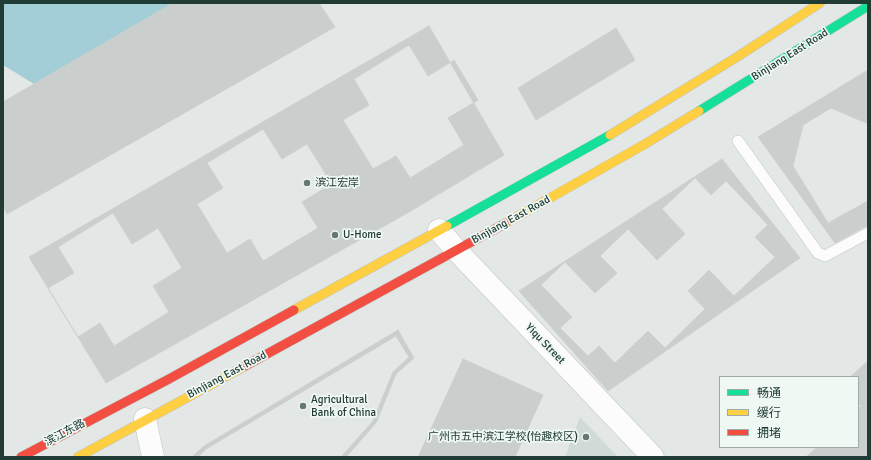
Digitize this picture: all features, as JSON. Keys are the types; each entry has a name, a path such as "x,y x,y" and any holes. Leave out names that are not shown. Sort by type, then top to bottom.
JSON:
{"main road":[{"path":"21,457 169,379 599,142 737,57 820,3"},
{"name":"Binjiang East Road","path":"145,419 457,251 553,197 645,144 868,6"},
{"path":"78,457 145,419"}],"street":[{"name":"Yiqu Street","path":"439,230 457,251 653,457"},
{"path":"145,419 153,457"}],"lane":[{"path":"738,141 818,253 825,256 868,233"}],"shaded area":[{"name":"广州市五中滨江学校(怡趣校区)","path":"580,417 618,457 565,457"}],"water":[{"path":"3,3 270,3 87,89 34,84 3,65"}],"building":[{"path":"173,3 319,3 335,27 7,214 3,206 3,102"},
{"name":"滨江宏岸","path":"429,26 504,155 409,212 106,383 29,257"},
{"path":"616,28 635,60 536,120 518,88"},
{"path":"409,45 428,76 454,60 478,100 448,118 464,145 410,178 396,156 373,169 343,120 369,105 354,79"},
{"path":"868,70 868,225 835,243 758,137"},
{"path":"831,108 866,123 868,122 868,201 828,223 793,166 803,125"},
{"path":"263,129 282,159 307,144 332,184 302,202 318,228 263,261 250,239 227,253 197,204 223,188 207,163"},
{"path":"722,159 800,258 608,391 519,291"},
{"path":"695,178 711,195 726,181 768,225 755,237 775,257 734,296 709,270 688,291 705,309 665,348 648,331 615,363 599,346 588,356 560,328 572,317 541,285 565,262 595,293 617,273 600,256 628,229 657,260 685,234 662,209"},
{"path":"113,213 132,244 158,228 182,268 153,286 169,312 114,346 100,323 78,337 48,288 74,273 58,247"},
{"path":"398,330 414,358 396,374 376,423 346,457 192,457 204,446"},
{"path":"396,336 409,357 393,372 373,421 341,457 198,457 206,449"},
{"path":"463,359 543,395 515,457 418,457"},
{"path":"868,361 868,457 806,457 816,448 859,448 859,408 861,406 859,404 859,376 851,376"}],"traffic: fast":[{"path":"699,111 868,6"},
{"path":"447,226 610,135"}],"traffic: slow":[{"path":"610,135 737,57 820,3"},
{"path":"506,223 645,144 699,111"},
{"path":"294,310 447,226"},
{"path":"78,457 245,366"}],"traffic: jam":[{"path":"245,366 506,223"},
{"path":"21,457 169,379 294,310"}],"place":[{"name":"滨江宏岸","path":"307,183"},
{"name":"U-Home","path":"335,235"},
{"name":"Agricultural Bank of China","path":"303,406"},
{"name":"广州市五中滨江学校(怡趣校区)","path":"586,437"}]}
